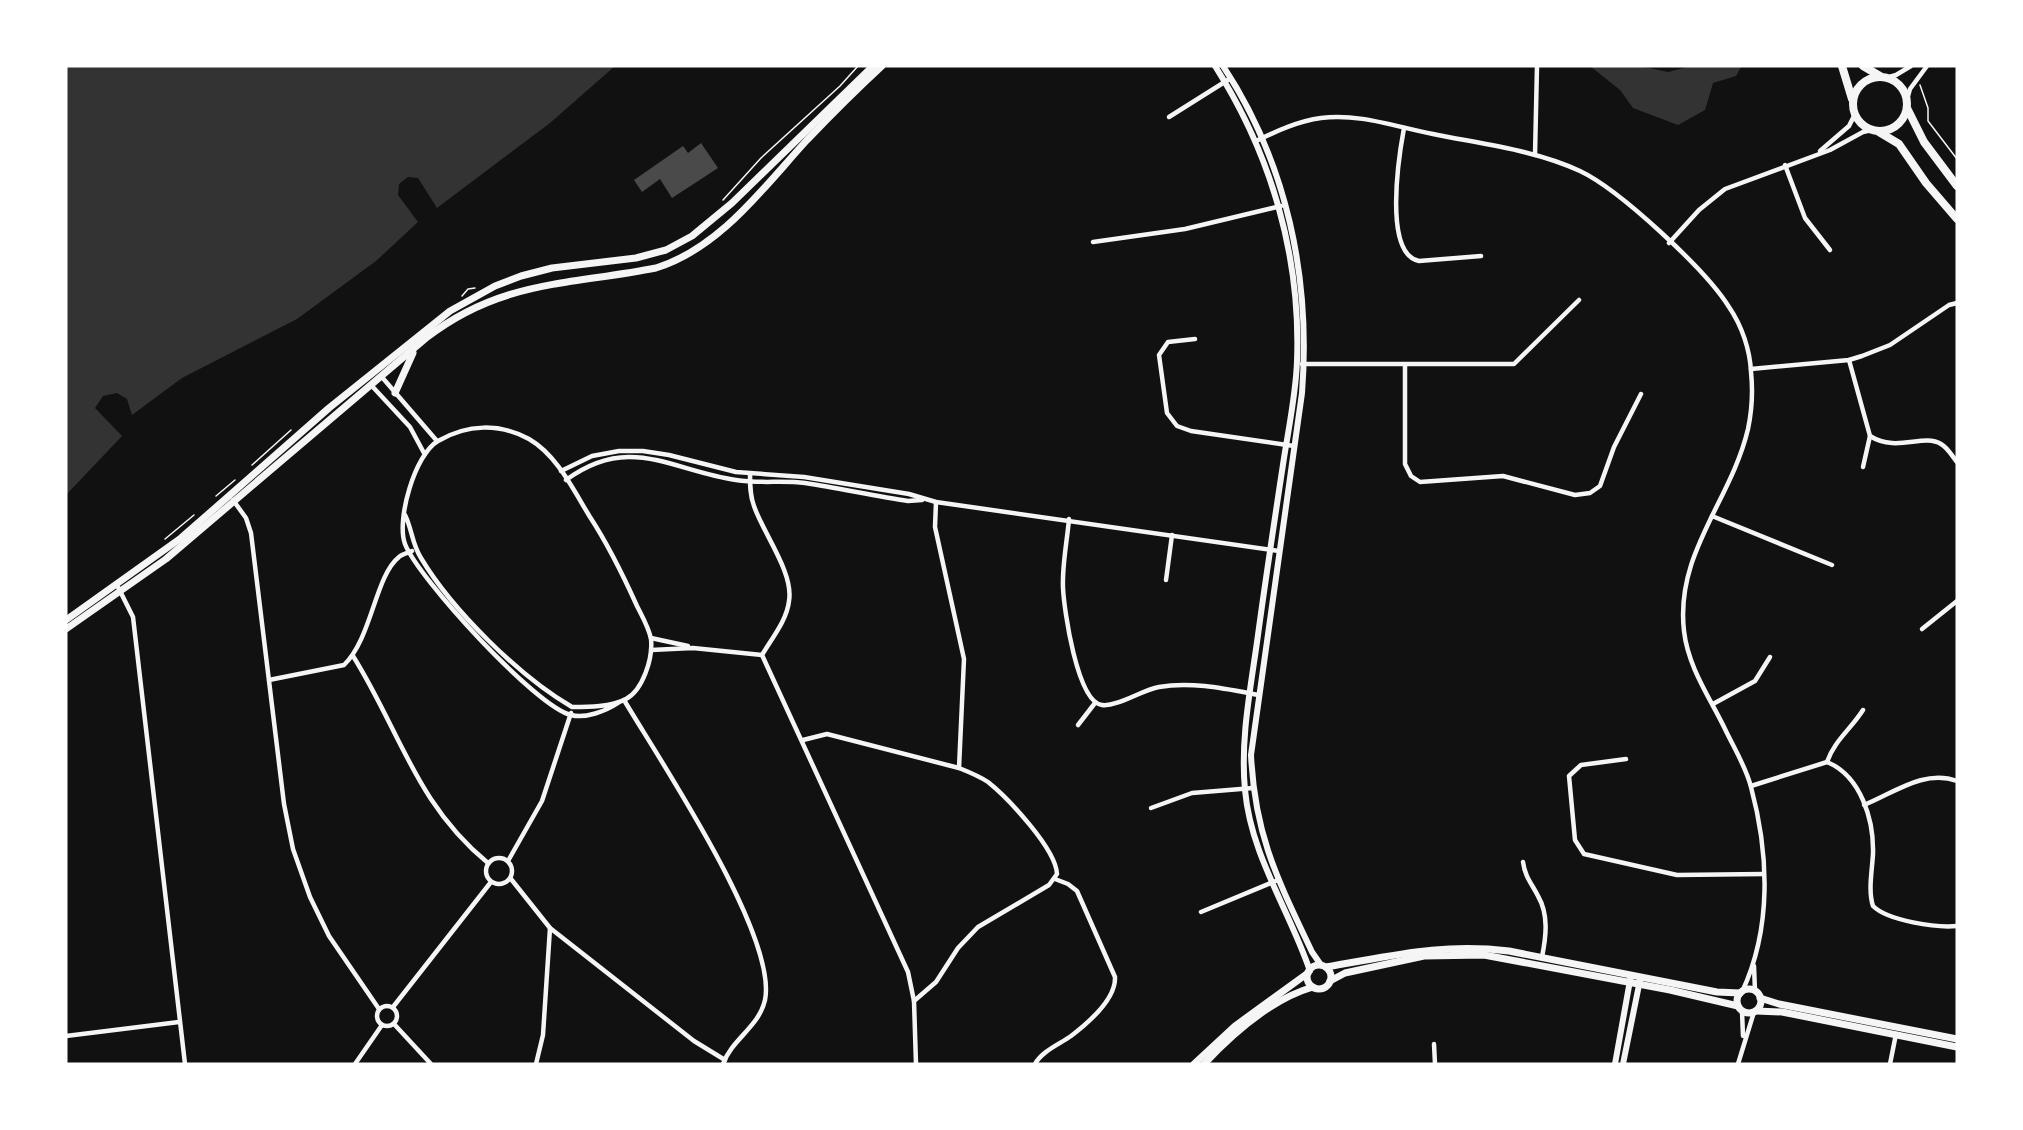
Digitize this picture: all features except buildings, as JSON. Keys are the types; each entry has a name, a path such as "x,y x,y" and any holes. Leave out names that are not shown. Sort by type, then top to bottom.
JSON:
{"main road":[{"path":"66,629 181,538 364,378 442,317 507,281 552,268 636,258 666,250 692,236 732,203 873,66"},
{"path":"66,620 166,559 450,321 506,294 544,284 656,268 688,254 738,216 829,118 882,66"},
{"path":"1842,66 1855,114 1861,124 1899,144 1926,183 1957,219"},
{"path":"1863,66 1900,86 1924,142 1957,186"},
{"path":"1853,101 1860,85 1870,79 1884,77"},
{"path":"1875,131 1895,128 1903,119 1907,104"},
{"path":"395,393 413,351"},
{"path":"1194,1064 1235,1026 1309,972 1324,966 1396,952 1446,948 1495,949 1542,957 1630,978"},
{"path":"1204,1064 1262,1015 1294,994 1313,987 1321,989 1345,973 1424,956 1454,954 1507,957 1717,992 1755,991 1760,998 1760,1005 1755,1012"},
{"path":"1324,966 1331,975 1330,981"},
{"path":"1309,972 1309,981 1313,987"},
{"path":"1640,980 1712,998 1755,1012 1782,1012 1897,1032 1957,1039"},
{"path":"1740,1009 1741,992"},
{"path":"1760,998 1957,1047"}],"street":[{"path":"1215,66 1228,80 1263,138 1301,280 1301,363 1251,755 1253,788 1262,838 1275,882 1324,966"},
{"path":"1223,66 1282,205"},
{"path":"1535,155 1537,66"},
{"path":"1884,77 1896,75 1911,66"},
{"path":"1907,104 1910,89 1927,66"},
{"path":"1169,117 1228,80"},
{"path":"1818,153 1849,126 1855,114"},
{"path":"1256,141 1289,126 1323,118 1360,118 1535,155 1580,171 1602,184 1702,273 1728,305 1744,338 1751,369 1748,427 1712,516 1691,560 1684,585 1682,613 1688,653 1751,786 1762,835 1764,874 1761,933 1754,963 1741,992"},
{"path":"1404,128 1396,185 1402,248 1413,259 1419,261 1481,256"},
{"path":"1669,243 1699,210 1738,182 1830,150 1863,132 1875,131"},
{"path":"1785,165 1805,218 1830,250"},
{"path":"1093,243 1185,229 1282,205"},
{"path":"1301,363 1515,364 1579,300"},
{"path":"1751,369 1849,360 1890,345 1949,305 1957,303"},
{"path":"1195,339 1168,342 1159,355 1170,419 1177,426 1191,431 1290,446"},
{"path":"1849,360 1870,436 1863,467"},
{"path":"1405,365 1405,464 1411,476 1420,482 1503,476 1569,493 1581,495 1590,493 1600,486 1614,447 1641,394"},
{"path":"375,369 437,441"},
{"path":"364,378 410,427 424,453"},
{"path":"410,427 418,419"},
{"path":"471,429 507,430 540,447 561,471 614,557 651,638 651,650 640,684 624,700 609,709 571,715 534,690 475,635 409,552 402,532 412,478 424,453 437,441 471,429"},
{"path":"1870,436 1892,445 1939,443 1957,462"},
{"path":"561,471 592,456 619,451 644,451 750,474 812,478 909,494 923,500"},
{"path":"566,480 583,467 628,458 670,461 734,480 804,483 908,501 923,500 1070,519 1276,550"},
{"path":"750,474 754,506 785,574 790,594 781,624 762,655"},
{"path":"229,496 246,518 251,533 288,828 300,871 329,936 380,1009"},
{"path":"936,502 935,527 963,658 959,768"},
{"path":"405,515 416,549 427,567 479,630 532,680 572,707 618,703"},
{"path":"1712,516 1832,565"},
{"path":"1070,519 1063,589 1077,664 1083,683 1095,703 1101,705 1114,703 1142,691 1169,686 1200,686 1259,695"},
{"path":"1166,580 1172,535"},
{"path":"269,680 344,665 353,656 390,568 400,556 416,549"},
{"path":"1276,550 1244,738 1245,789 1252,828 1309,972"},
{"path":"119,588 134,617 185,1064"},
{"path":"1922,629 1957,601"},
{"path":"651,638 693,648 762,655"},
{"path":"651,650 693,648"},
{"path":"762,655 908,972 914,1001 916,1064"},
{"path":"353,656 373,688 406,759 430,801 466,845 488,863"},
{"path":"1713,704 1755,681 1770,657"},
{"path":"511,879 550,928 724,1062 752,1028 763,1008 766,985 761,956 717,856 624,700"},
{"path":"1078,725 1095,703"},
{"path":"508,861 542,801 572,707"},
{"path":"1751,786 1827,762 1835,743 1850,730 1863,710"},
{"path":"803,740 826,734 959,768 974,774 993,787 1030,826 1052,856 1056,869 1055,879 1049,885 978,927 958,948 936,982 914,1001"},
{"path":"1626,759 1581,765 1569,776 1575,840 1584,854 1677,875 1764,874"},
{"path":"1827,762 1849,776 1864,805 1873,850 1873,906 1882,913 1917,922 1957,926"},
{"path":"1864,805 1918,780 1937,777 1957,781"},
{"path":"1151,808 1192,793 1253,788"},
{"path":"496,858 508,861 513,868 511,879 504,884 491,882 486,874 488,863 496,858"},
{"path":"1523,862 1525,876 1539,896 1545,917 1542,957"},
{"path":"1035,1064 1040,1057 1073,1035 1106,1001 1115,984 1077,891 1068,884 1055,879"},
{"path":"393,1008 491,882"},
{"path":"1201,912 1275,882"},
{"path":"536,1064 544,1023 550,928"},
{"path":"1754,963 1755,991"},
{"path":"1615,1064 1630,978"},
{"path":"1623,1064 1640,980"},
{"path":"382,1025 376,1018 380,1009 386,1006 393,1008 397,1015 394,1024"},
{"path":"1740,1009 1743,1041"},
{"path":"1738,1064 1743,1041 1755,1012"},
{"path":"66,1036 179,1022"},
{"path":"382,1025 394,1024"},
{"path":"394,1024 431,1064"},
{"path":"355,1064 382,1025"},
{"path":"1890,1064 1897,1032"},
{"path":"1434,1044 1435,1064"}],"path":[{"path":"721,202 761,158 785,138 858,66"},
{"path":"1918,82 1928,108 1928,121 1957,159"},
{"path":"460,297 468,289 475,288"},
{"path":"251,465 294,429"},
{"path":"210,501 236,479"},
{"path":"160,544 194,515"}],"shaded area":[{"path":"66,66 615,66 550,123 437,208 418,178 408,177 399,184 398,195 418,222 376,261 297,319 182,378 132,415 127,399 117,393 103,396 95,408 122,436 66,495"},
{"path":"1590,66 1640,66 1668,72 1691,66 1741,67 1736,76 1713,83 1705,110 1678,125 1633,108 1620,90"}]}
